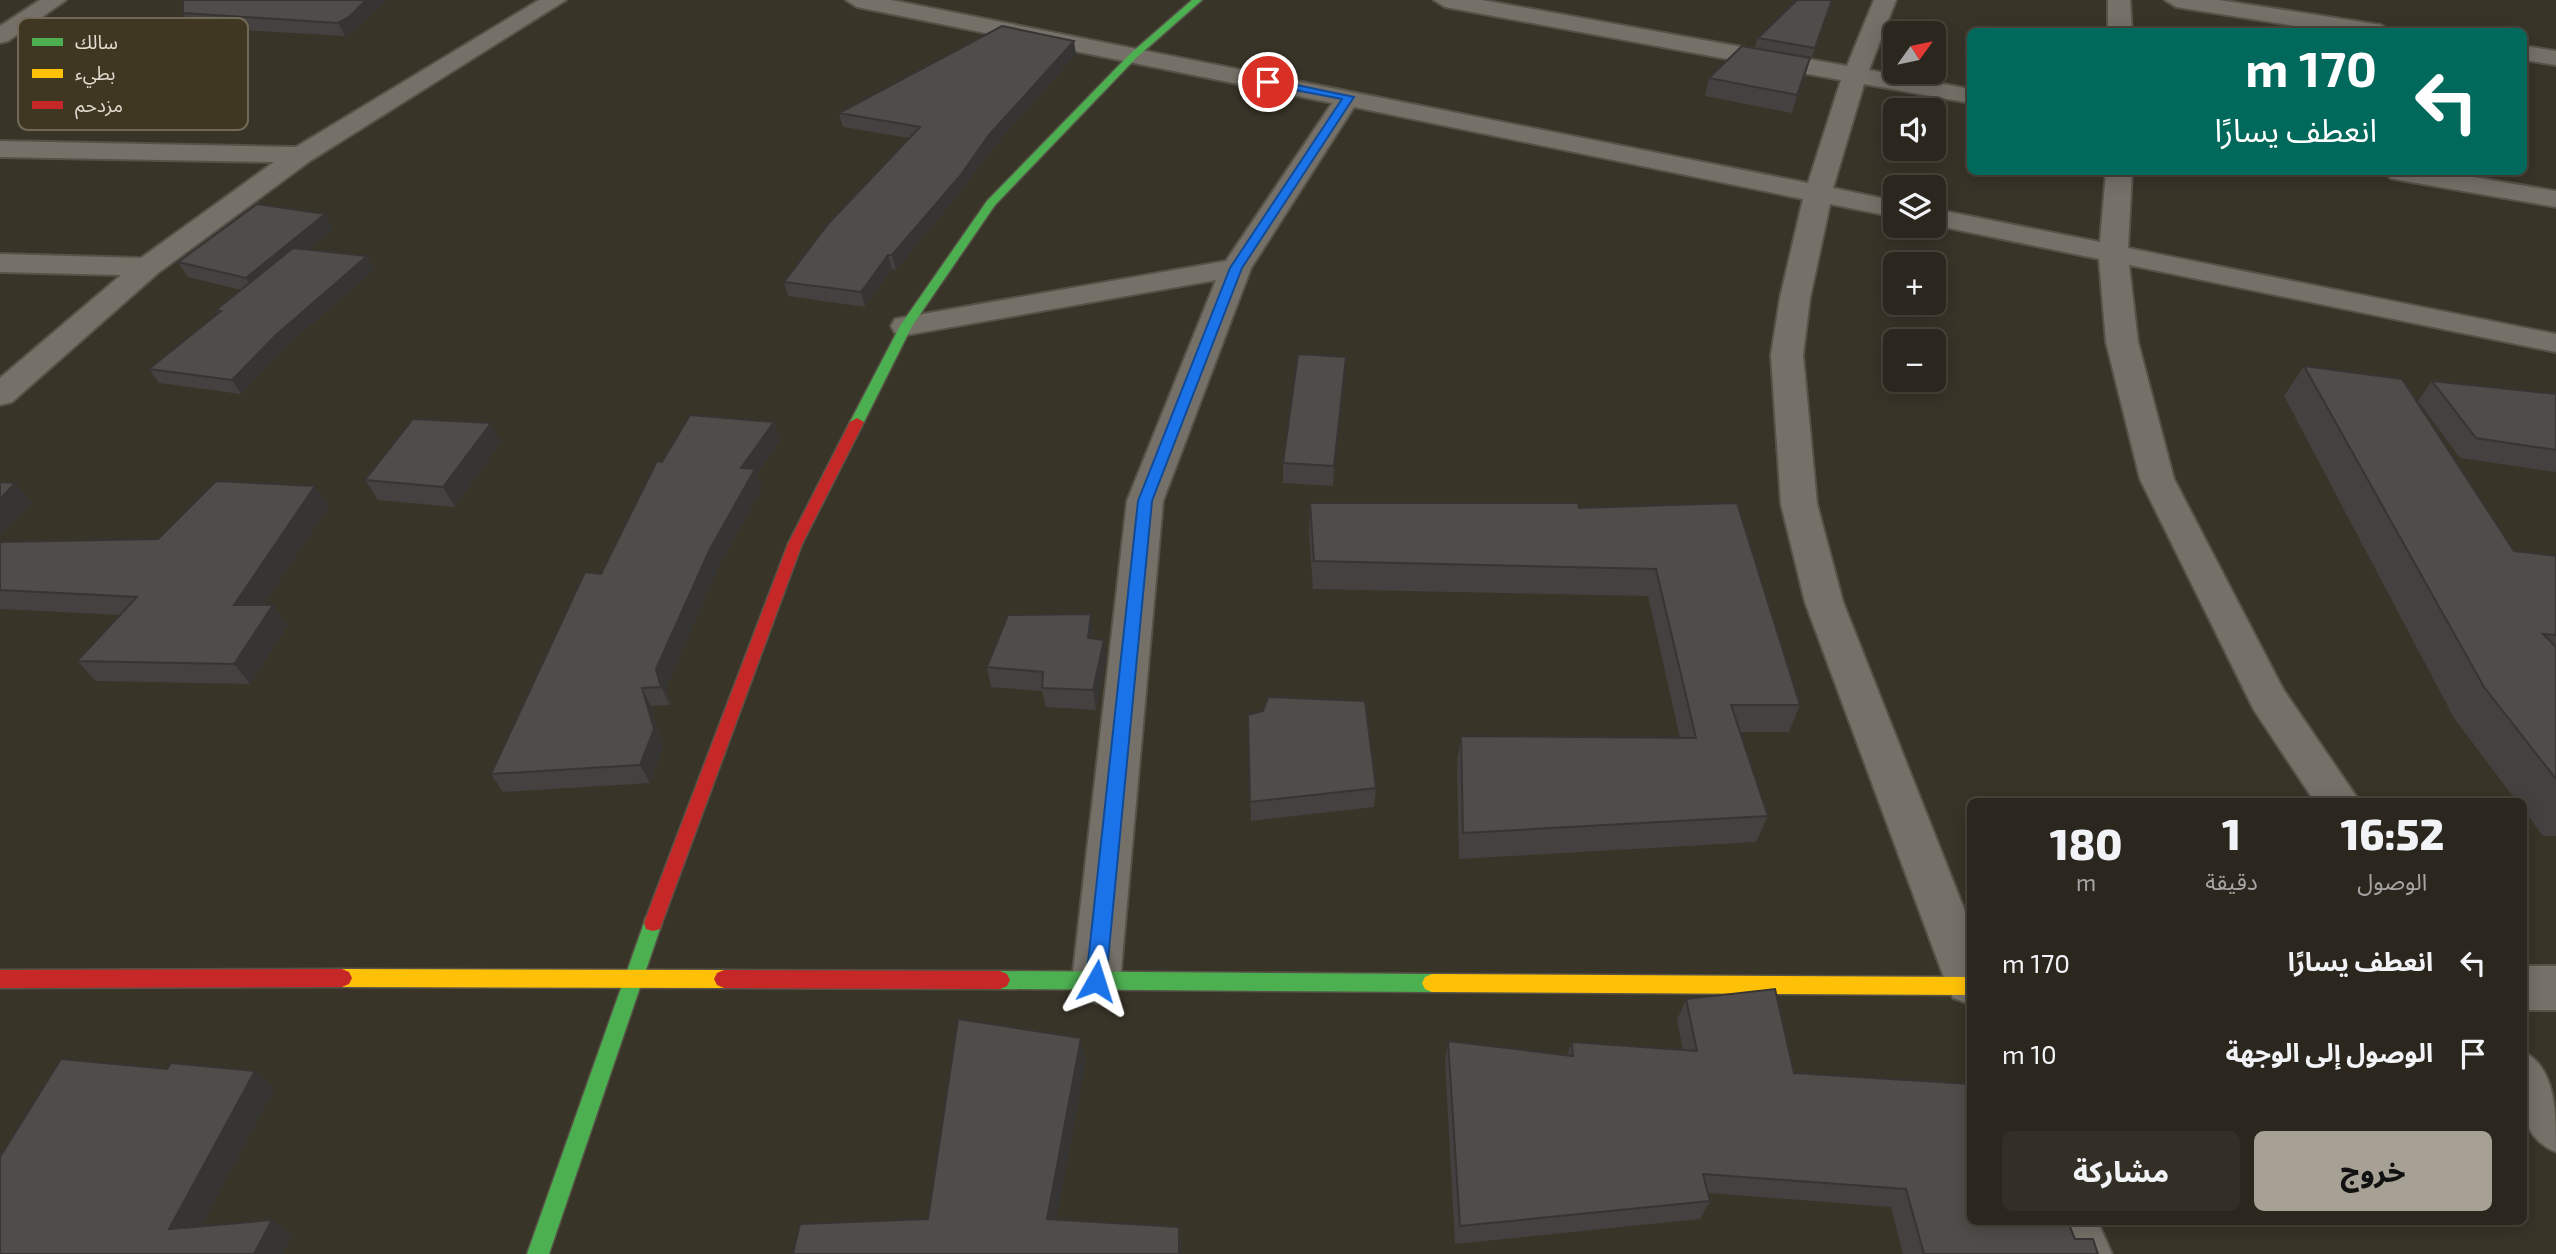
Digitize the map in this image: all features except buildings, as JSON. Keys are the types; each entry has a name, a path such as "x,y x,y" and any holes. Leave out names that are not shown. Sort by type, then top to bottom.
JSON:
{"street":[{"path":"28,18 55,0"},
{"path":"0,394 148,267 301,155 555,0"},
{"path":"857,0 1883,207"},
{"path":"538,1254 632,978 795,544 906,326 991,203 1133,56 1197,0"},
{"path":"1445,0 1967,95"},
{"path":"1885,0 1855,75 1818,194 1794,298 1787,355 1790,419 1799,504 1824,602 1967,977"},
{"path":"2119,0 2120,28"},
{"path":"2176,0 2355,28"},
{"path":"0,36 18,24"},
{"path":"2527,53 2556,58"},
{"path":"1096,981 1145,501 1236,268 1349,97"},
{"path":"0,149 301,155"},
{"path":"2119,175 2113,254 2122,342 2157,479 2268,699 2336,798"},
{"path":"2416,175 2556,199"},
{"path":"1946,219 2556,343"},
{"path":"0,263 148,267"},
{"path":"906,326 1236,268"},
{"path":"0,978 632,978 1967,985"},
{"path":"2527,988 2556,988"},
{"path":"2527,1081 2556,1127"},
{"path":"2072,1225 2085,1254"}],"traffic: fast":[{"path":"857,422 906,326 991,203 1133,56 1197,0"},
{"path":"538,1254 653,923"},
{"path":"1000,980 1432,983"}],"traffic: slow":[{"path":"342,978 724,979"},
{"path":"1432,983 1967,986"}],"traffic: jam":[{"path":"653,923 795,544 857,422"},
{"path":"0,979 342,978"},
{"path":"724,979 1000,980"}],"route":[{"path":"1096,981 1145,501 1236,268 1349,97 1268,82"}]}
